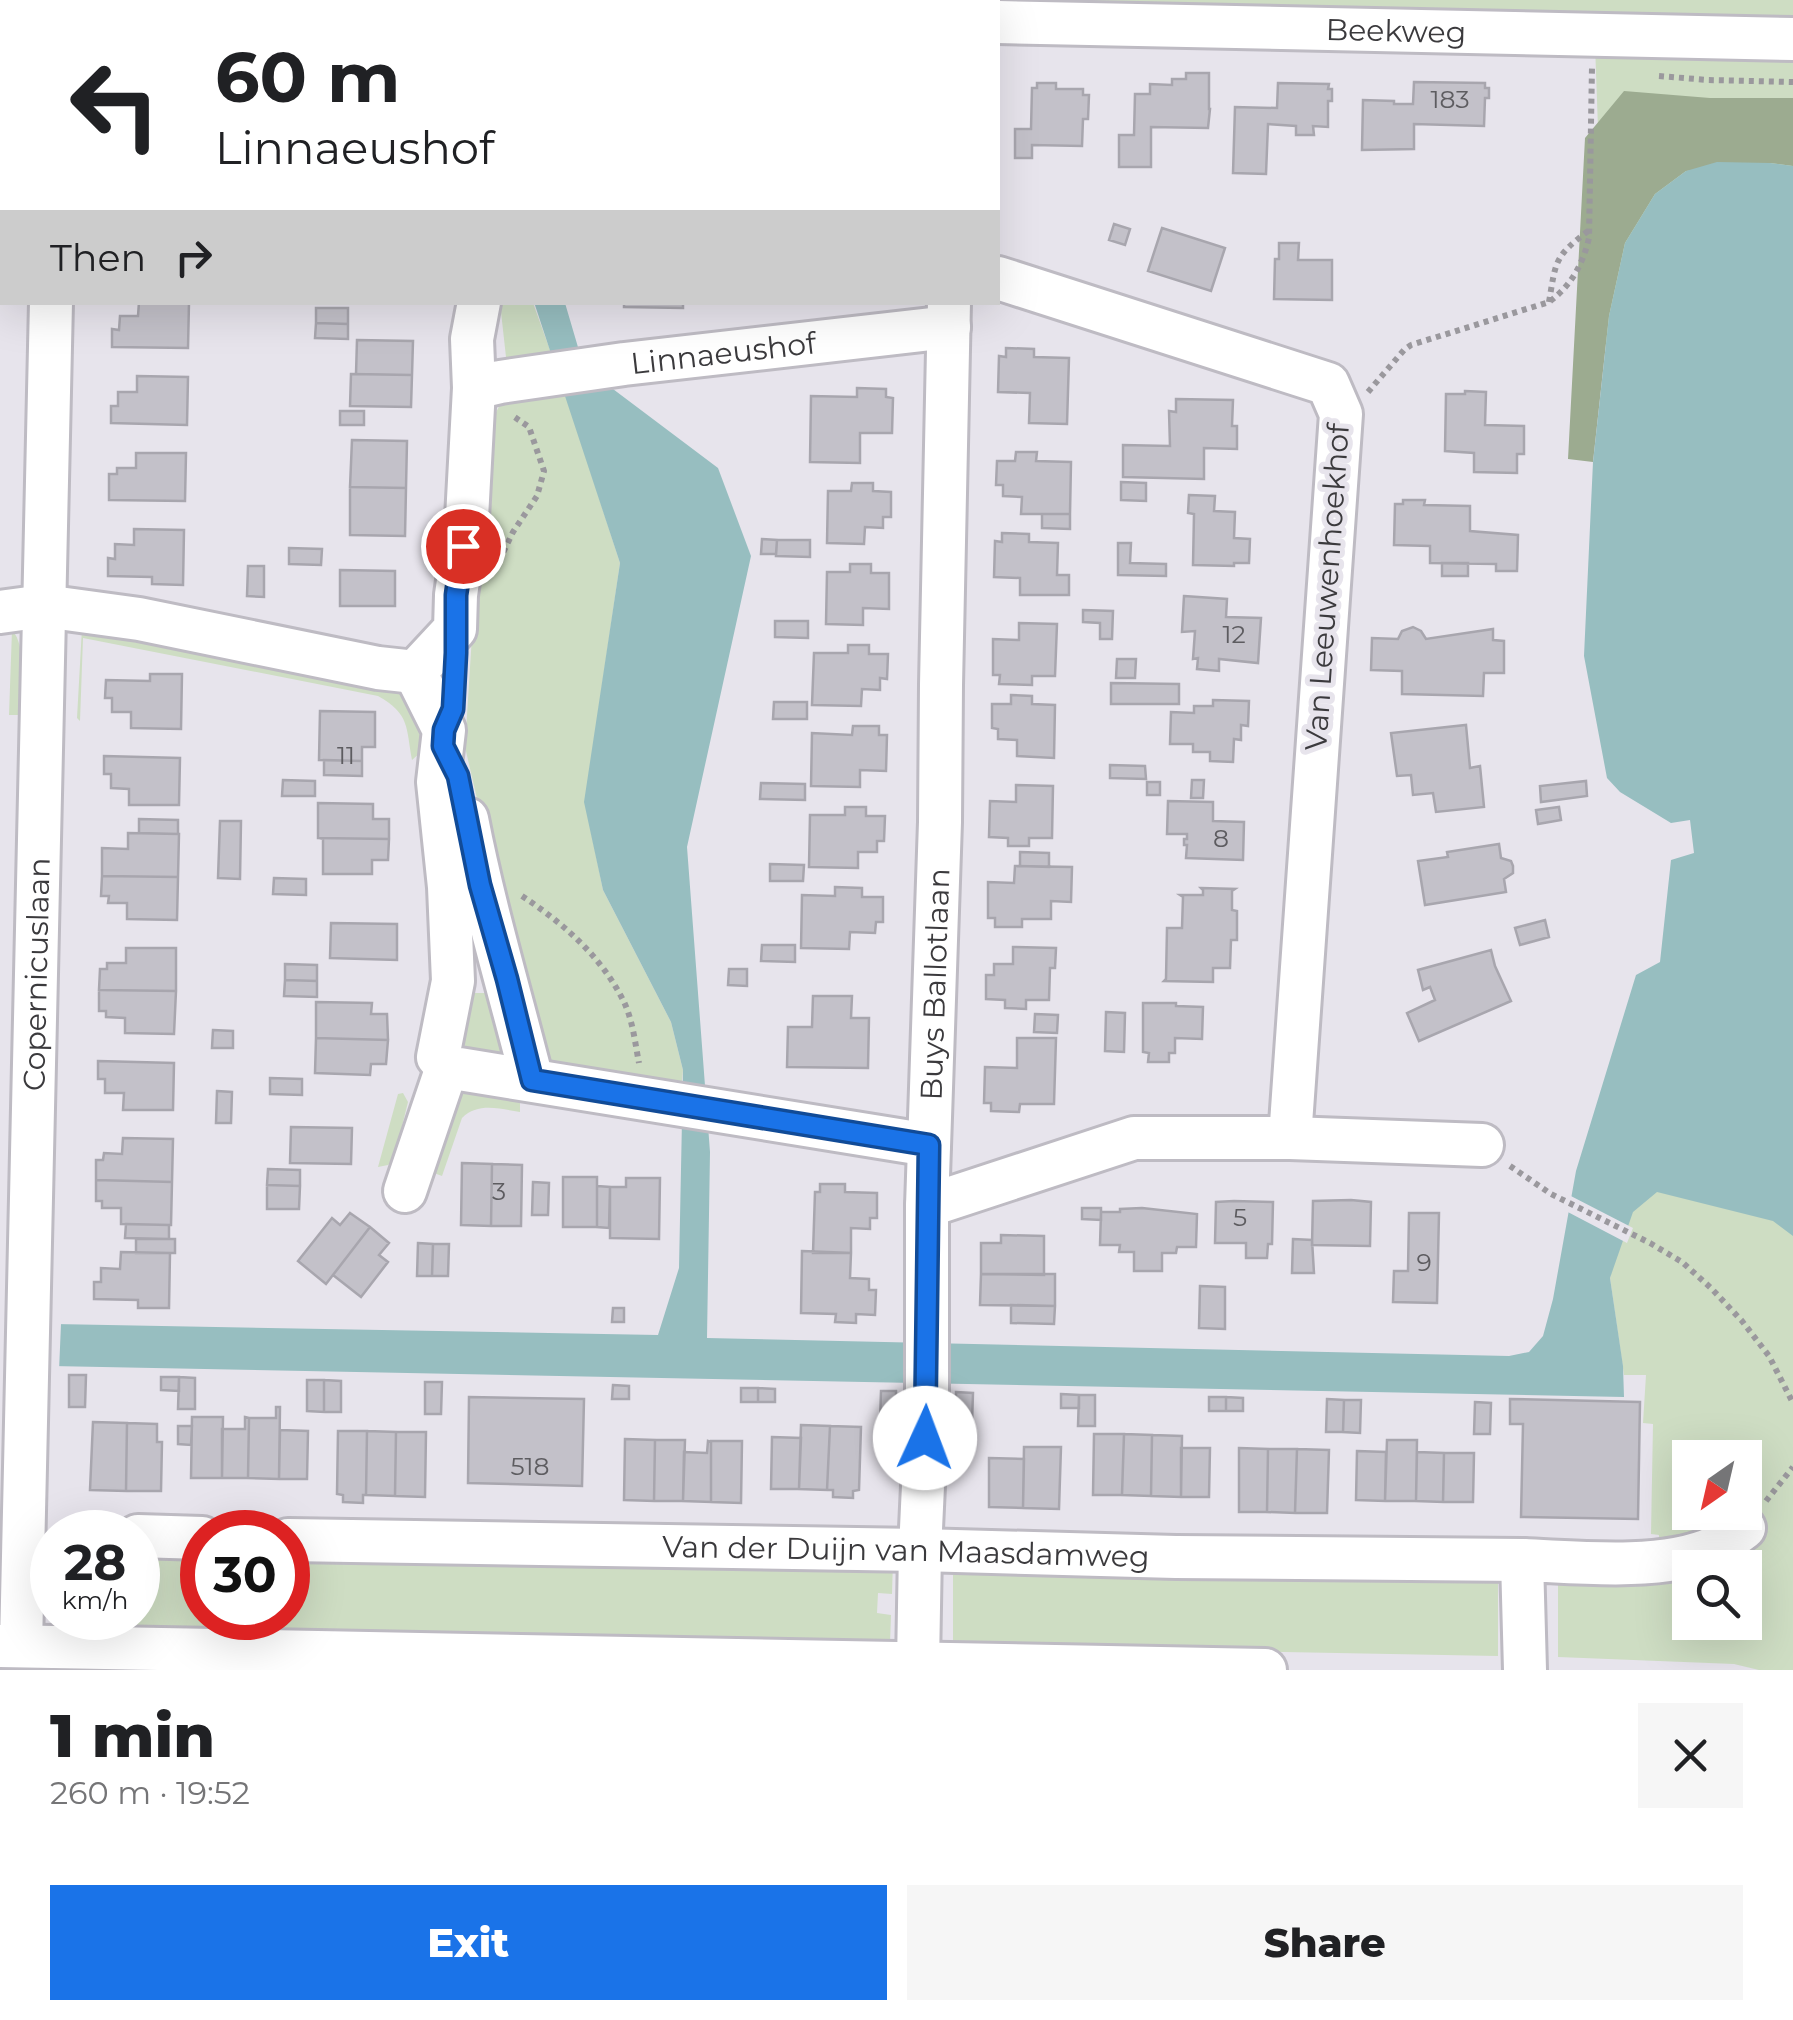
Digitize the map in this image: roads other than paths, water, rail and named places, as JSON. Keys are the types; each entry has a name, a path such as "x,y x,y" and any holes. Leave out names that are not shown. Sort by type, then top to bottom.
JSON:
{"street":[{"name":"Beekweg","path":"1000,22 1793,39"},
{"name":"Van Leeuwenhoekhof","path":"1000,279 1328,384 1341,414 1290,1138"},
{"name":"Copernicuslaan","path":"11,1646 26,1532 51,305"},
{"path":"480,305 472,339 502,382 468,518 455,612 453,709 443,738 438,782 464,886 507,979 532,1080"},
{"name":"Linnaeushof","path":"502,382 949,315"},
{"name":"Buys Ballotlaan","path":"918,1664 949,315"},
{"path":"0,612 44,606 140,619 378,668 415,672"},
{"path":"415,672 455,612"},
{"path":"415,672 443,738"},
{"path":"464,886 453,981 438,1048 438,1057 447,1067 929,1145"},
{"path":"453,981 507,979"},
{"path":"405,1191 447,1067"},
{"path":"927,1206 1134,1138 1290,1138 1482,1145"},
{"name":"Van der Duijn van Maasdamweg","path":"310,1540 1616,1563 1671,1560 1724,1543 1741,1530"},
{"path":"1522,1560 1525,1670"},
{"path":"11,1646 1265,1670"}],"water":[{"path":"1717,162 1793,166 1793,1236 1773,1221 1657,1192 1633,1212 1610,1278 1624,1397 0,1365 0,1323 658,1335 679,1268 683,1070 671,1022 603,890 584,802 620,563 535,305 566,305 580,354 605,383 718,468 751,556 687,847 710,1152 707,1338 1509,1356 1529,1352 1543,1336 1576,1171 1636,975 1660,962 1671,860 1694,853 1690,820 1671,823 1620,792 1607,778 1584,656 1593,462 1609,316 1625,243 1655,194 1686,171"}]}
